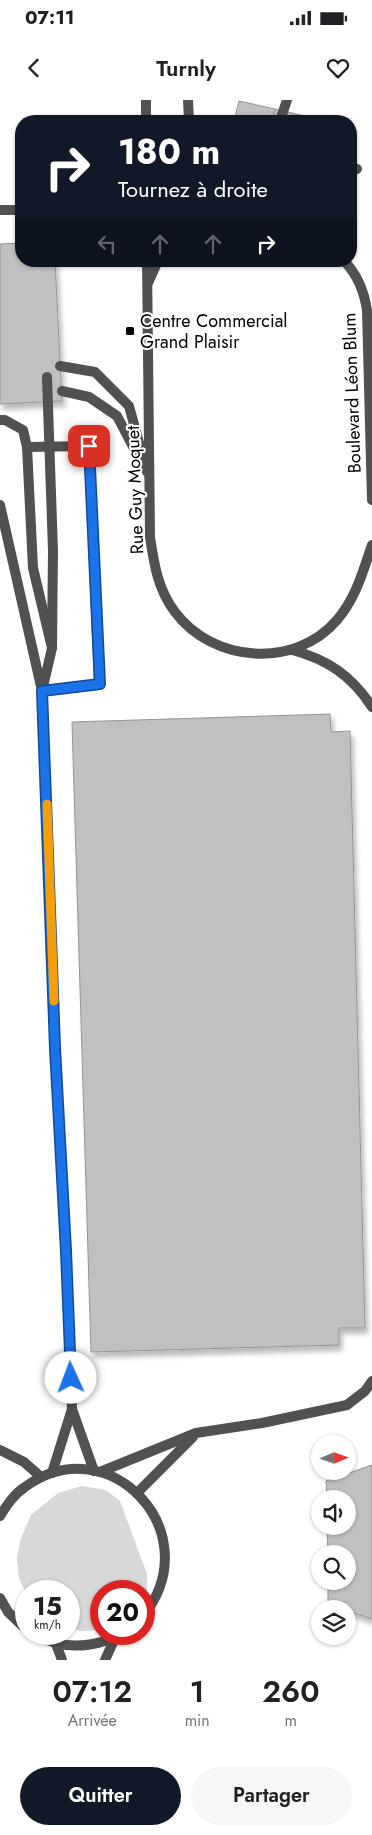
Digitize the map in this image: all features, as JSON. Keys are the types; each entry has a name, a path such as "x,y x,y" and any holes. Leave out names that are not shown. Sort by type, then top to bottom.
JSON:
{"street":[{"path":"145,115 146,100"},
{"path":"188,100 189,115"},
{"path":"282,115 287,100"},
{"path":"0,210 15,210"},
{"name":"Rue Guy Moquet","path":"147,267 150,537 154,566 161,587 183,622 201,636 232,650 258,654 292,650 331,627 346,609 360,582 372,545"},
{"path":"147,284 155,267"},
{"name":"Boulevard Léon Blum","path":"349,267 358,279 365,297 367,310 372,500"},
{"path":"60,366 95,372 130,406 148,474"},
{"path":"42,691 52,648 54,551 47,377"},
{"path":"62,391 89,397 117,416 148,474"},
{"path":"0,420 5,420 23,430 27,447 33,568 52,648"},
{"path":"27,447 89,446 100,684 42,691"},
{"path":"0,505 42,691 55,1048 72,1409 52,1473"},
{"name":"Rue Guy Moquet","path":"292,650 320,659 342,672 357,686 372,706"},
{"path":"97,1471 196,1433 289,1418 347,1406 365,1391 372,1380"},
{"path":"72,1409 97,1471"},
{"path":"137,1493 196,1433"},
{"path":"0,1450 24,1462 41,1477"},
{"path":"0,1516 10,1501 24,1487 52,1473 73,1469 97,1471 120,1480 137,1493 153,1512 162,1534 166,1559 162,1583 155,1598"},
{"path":"0,1598 8,1612 15,1619"},
{"path":"56,1645 62,1660"},
{"path":"71,1645 90,1645"},
{"path":"105,1660 113,1645"}],"shaded area":[{"path":"82,1486 106,1490 120,1501 147,1574 147,1580 90,1580 90,1631 80,1631 80,1580 19,1579 17,1559 20,1541 31,1515 58,1493"}],"building":[{"path":"239,101 275,109 274,115 236,115"},
{"path":"275,109 292,113 292,115 274,115"},
{"path":"15,243 15,267 55,267 62,401 0,404 0,244"},
{"path":"330,714 331,732 350,731 365,1328 339,1328 339,1345 91,1352 72,722"},
{"path":"372,1465 372,1619 356,1614 356,1600 328,1600 328,1590 356,1590 356,1545 328,1545 327,1535 356,1535 356,1490 326,1490 326,1481 356,1480 356,1471"}],"slow traffic":[{"path":"47,804 54,1001"}],"place":[{"name":"Centre Commercial Grand Plaisir","path":"130,331"}],"route":[{"path":"71,1378 55,1048 42,691 100,684 89,446"}]}
